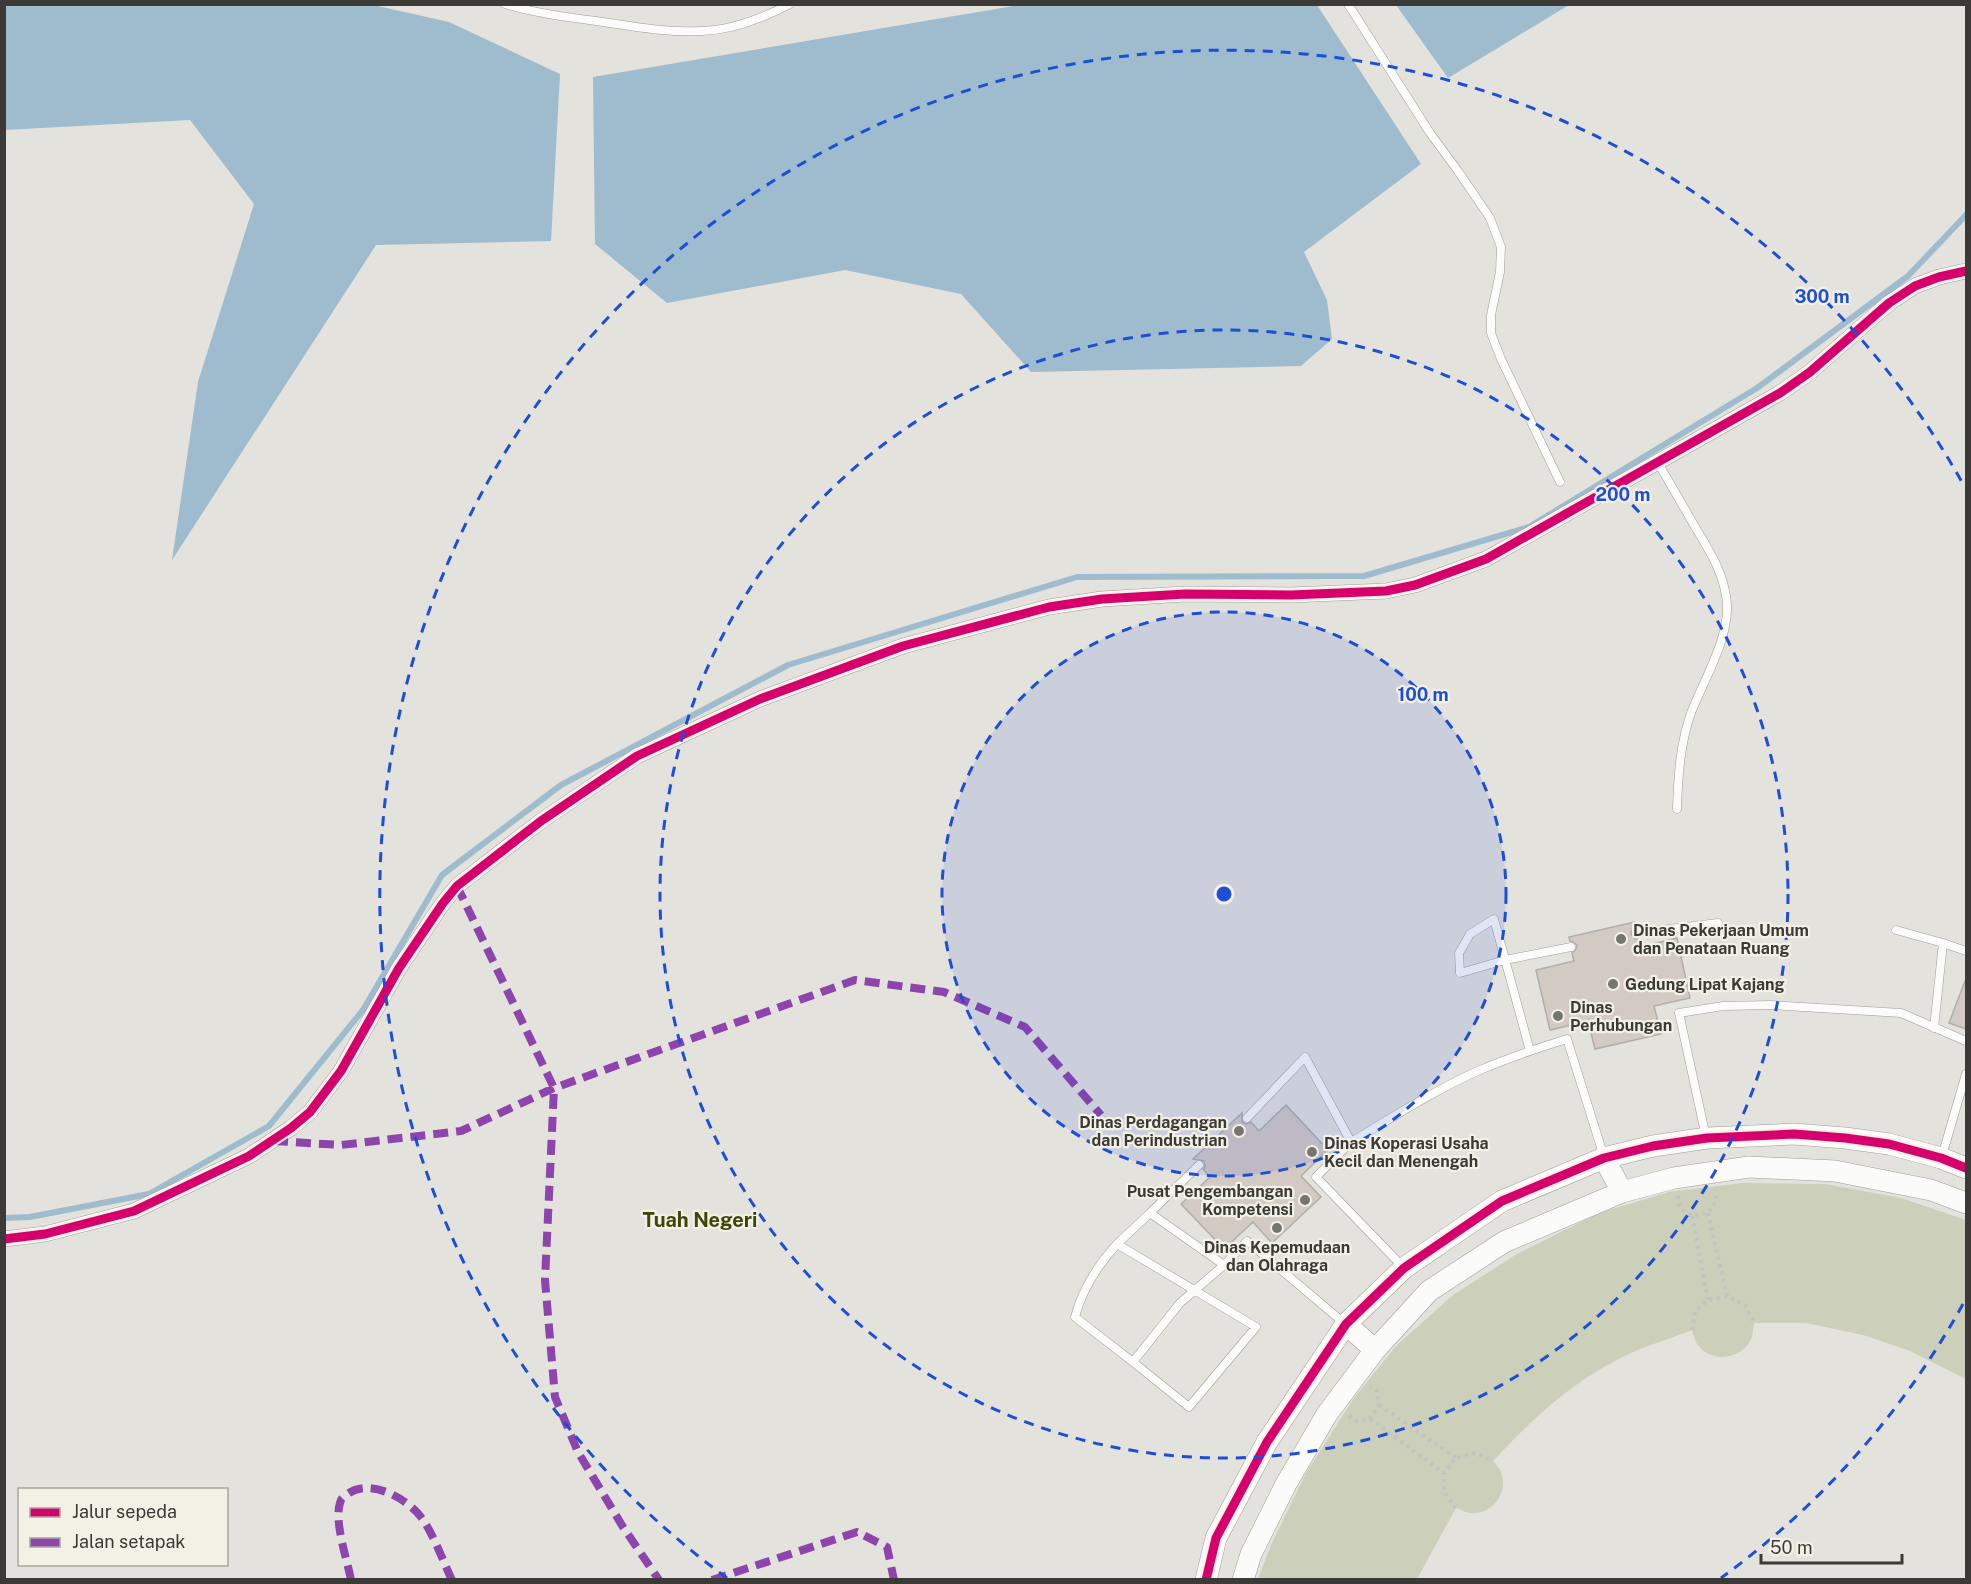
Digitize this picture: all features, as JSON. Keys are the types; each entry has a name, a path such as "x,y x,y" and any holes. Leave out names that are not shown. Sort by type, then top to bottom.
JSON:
{"street":[{"path":"4,1239 45,1234 134,1211 249,1156 291,1128 309,1112 341,1071 399,968 457,886 542,821 637,756 760,699 903,646 1049,607 1102,599 1161,595 1386,591 1415,585 1486,558 1780,393 1810,372 1889,303 1915,286 1939,277 1966,272"},
{"path":"1206,1580 1216,1538 1267,1442 1346,1324 1404,1268 1502,1201 1604,1158 1653,1146 1707,1138 1794,1134 1845,1138 1889,1144 1941,1158 1966,1168"},
{"path":"1707,1138 1714,1172"},
{"path":"1604,1158 1622,1192"},
{"path":"1931,1190 1941,1158"},
{"path":"1243,1580 1251,1554 1287,1484 1334,1405 1374,1350 1429,1291 1504,1242 1622,1192 1674,1178 1749,1167 1835,1171 1931,1190 1966,1203"},
{"path":"1404,1268 1429,1291"},
{"path":"1346,1324 1374,1350"}],"lane":[{"path":"505,4 528,11 657,30 703,31 735,26 766,16 790,4"},
{"path":"1348,4 1430,134 1490,218 1501,247 1500,272 1491,315 1491,333 1500,359 1560,482"},
{"path":"1657,461 1717,565 1726,596 1727,613 1723,635 1691,714 1684,740 1678,773 1677,809"},
{"path":"1530,1051 1505,960 1494,919 1470,934 1459,953 1460,973 1505,960 1571,947"},
{"path":"1637,933 1719,923"},
{"path":"1896,930 1966,951"},
{"path":"1934,1028 1944,943"},
{"path":"1707,1138 1679,1013 1723,1006 1770,1005 1901,1013 1966,1041"},
{"path":"1404,1268 1316,1177 1351,1142 1412,1106 1479,1071 1567,1039 1604,1158"},
{"path":"1247,1118 1305,1058 1351,1142"},
{"path":"1941,1158 1966,1074"},
{"path":"1117,1244 1256,1327 1189,1407 1075,1317 1080,1298 1106,1256 1117,1244 1199,1165"},
{"path":"1150,1214 1224,1265"},
{"path":"1133,1362 1180,1303 1248,1241 1346,1324"}],"path":[{"path":"1674,1178 1680,1208 1692,1216 1708,1213 1716,1201 1714,1172"},
{"path":"1708,1213 1726,1296"},
{"path":"1692,1216 1708,1300"},
{"path":"1692,1330 1695,1312 1708,1300 1726,1296 1745,1305 1754,1323"},
{"path":"1355,1376 1377,1391 1379,1405 1370,1419"},
{"path":"1334,1405 1356,1421 1370,1419 1444,1473"},
{"path":"1379,1405 1456,1458"},
{"path":"1456,1508 1444,1492 1444,1473 1456,1458 1475,1453 1493,1461"}],"green space":[{"path":"1742,1183 1826,1184 1901,1198 1966,1220 1966,1379 1910,1351 1863,1335 1806,1323 1754,1323 1748,1345 1742,1351 1726,1357 1710,1355 1703,1350 1697,1344 1692,1330 1611,1363 1574,1386 1540,1414 1493,1461 1501,1472 1503,1480 1496,1502 1491,1507 1477,1513 1469,1513 1456,1508 1417,1579 1258,1579 1271,1545 1306,1473 1354,1398 1397,1345 1453,1295 1517,1254 1599,1213 1669,1192"}],"water":[{"path":"5,4 373,5 449,22 560,74 551,241 376,245 172,560 198,382 254,204 190,120 5,130"},
{"path":"1026,4 1317,5 1421,164 1304,252 1327,300 1332,339 1301,366 1031,372 961,294 845,270 667,303 595,244 593,77"},
{"path":"1396,5 1569,5 1448,78"}],"building":[{"name":"Gedung Lipat Kajang","path":"1635,922 1636,927 1631,934 1638,939 1640,947 1677,938 1690,998 1654,1006 1661,1034 1595,1049 1588,1021 1550,1030 1536,970 1574,961 1572,953 1577,945 1570,941 1569,937"},
{"path":"1966,981 1966,1029 1949,1023"},
{"path":"1286,1105 1328,1150 1301,1176 1321,1197 1272,1243 1253,1222 1224,1249 1181,1204 1210,1177 1203,1169 1204,1161 1193,1159 1242,1113 1242,1122 1246,1124 1251,1122 1259,1131"}],"waterway":[{"path":"4,1218 30,1217 149,1194 269,1126 363,1010 442,875 561,785 788,665 1077,577 1364,576 1529,527 1757,388 1908,276 1966,215"}],"marked path":[{"path":"457,886 554,1088 545,1280 555,1397 578,1452 623,1527 659,1580"},
{"path":"273,1141 341,1145 461,1131 554,1088 855,980 944,992 1025,1027 1101,1115"},
{"path":"351,1580 340,1530 340,1502 343,1497 354,1490 364,1488 386,1492 415,1510 430,1531 452,1580"},
{"path":"712,1580 857,1532 887,1547 894,1580"}],"cycle path":[{"path":"4,1239 45,1234 134,1211 249,1156 291,1128 310,1112 341,1071 399,968 457,886 541,821 637,756 760,699 903,646 1049,607 1102,599 1185,594 1291,595 1386,591 1415,585 1486,559 1780,393 1810,372 1889,303 1915,286 1939,277 1966,271"},
{"path":"1206,1580 1216,1538 1267,1442 1346,1324 1404,1268 1502,1201 1604,1158 1653,1146 1707,1138 1794,1134 1845,1138 1889,1144 1941,1158 1966,1168"}],"place":[{"name":"Dinas Pekerjaan Umum dan Penataan Ruang","path":"1621,939"},
{"name":"Gedung Lipat Kajang","path":"1613,984"},
{"name":"Dinas Perhubungan","path":"1558,1016"},
{"name":"Dinas Perdagangan dan Perindustrian","path":"1239,1131"},
{"name":"Dinas Koperasi Usaha Kecil dan Menengah","path":"1312,1152"},
{"name":"Pusat Pengembangan Kompetensi","path":"1305,1200"},
{"name":"Dinas Kepemudaan dan Olahraga","path":"1277,1228"}],"district":[{"name":"Tuah Negeri","path":"700,1220"}]}
